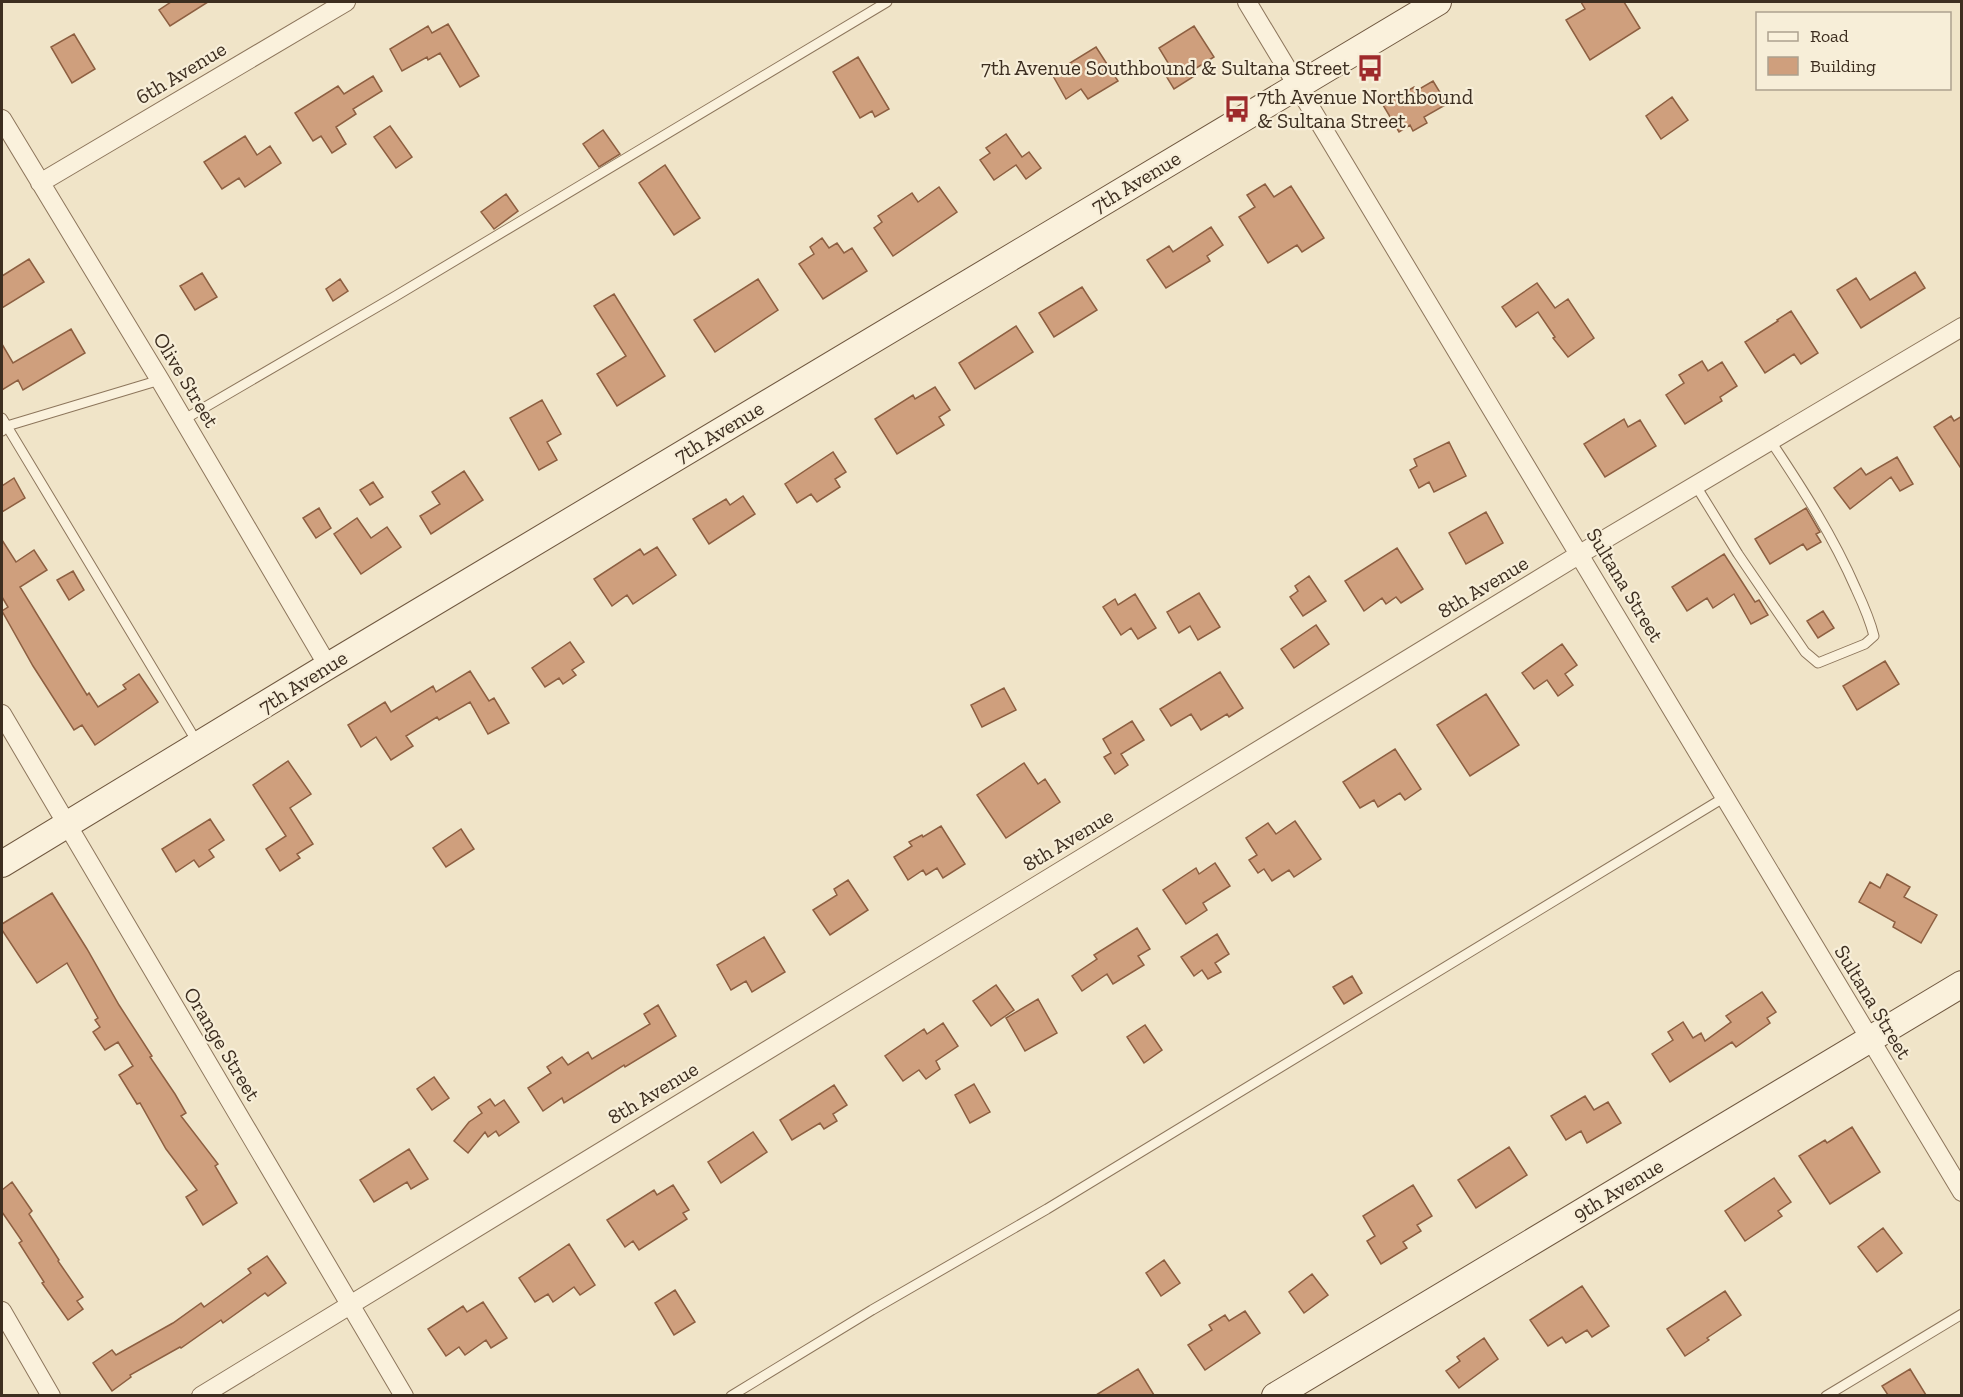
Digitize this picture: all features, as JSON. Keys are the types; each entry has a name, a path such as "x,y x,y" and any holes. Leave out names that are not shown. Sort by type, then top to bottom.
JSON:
{"street":[{"name":"6th Avenue","path":"40,183 346,2"},
{"name":"Sultana Street","path":"1247,2 1962,1192"},
{"name":"7th Avenue","path":"2,864 328,666 1438,2"},
{"name":"Olive Street","path":"2,119 160,380 328,666"},
{"name":"8th Avenue","path":"201,1395 1580,554 1962,327"},
{"name":"Orange Street","path":"2,714 404,1395"},
{"name":"9th Avenue","path":"1275,1395 1962,984"},
{"path":"2,1311 51,1395"}],"lane":[{"path":"183,420 394,297 887,2"},
{"path":"160,380 3,425 199,746"},
{"path":"1696,486 1738,554 1805,652 1818,663 1865,644 1874,636 1871,622 1846,565 1812,503 1770,440"},
{"path":"731,1395 1047,1209 1725,797"},
{"path":"1826,1395 1962,1314"}],"building":[{"path":"171,2 208,2 170,26 159,10"},
{"path":"1581,2 1624,2 1640,28 1590,60 1566,20 1585,9"},
{"path":"448,24 479,76 460,87 440,53 428,60 427,57 402,71 390,49 428,26 432,33"},
{"path":"1194,26 1214,57 1193,70 1196,75 1174,89 1163,71 1170,66 1159,48"},
{"path":"74,34 95,69 72,83 51,47"},
{"path":"1096,47 1118,81 1088,99 1081,89 1066,99 1052,74"},
{"path":"858,57 889,109 875,117 872,111 860,118 833,72"},
{"path":"373,76 382,91 353,109 356,114 336,127 346,144 332,153 321,136 313,141 295,113 338,86 344,94"},
{"path":"1433,81 1447,104 1424,117 1427,123 1413,131 1410,125 1399,132 1383,105 1414,87 1416,91"},
{"path":"1672,97 1688,120 1661,139 1646,116"},
{"path":"390,126 412,157 396,168 374,137"},
{"path":"603,130 620,154 599,167 583,144"},
{"path":"1006,134 1022,157 1029,152 1041,168 1026,179 1016,165 994,180 980,160 990,153 986,148"},
{"path":"245,136 257,155 270,146 281,163 245,187 239,178 222,189 204,162"},
{"path":"665,165 700,218 674,235 639,183"},
{"path":"1265,184 1274,197 1291,186 1324,238 1302,252 1297,245 1268,263 1239,217 1255,207 1247,195"},
{"path":"939,187 957,212 893,256 874,228 882,222 878,216 912,193 918,202"},
{"path":"506,194 518,211 494,229 481,212"},
{"path":"1211,227 1223,245 1207,256 1210,261 1166,288 1147,260 1169,246 1173,252"},
{"path":"822,238 829,248 837,243 844,253 852,248 867,271 823,299 799,264 814,254 810,247"},
{"path":"29,259 44,282 2,308 2,276"},
{"path":"1915,272 1925,288 1861,328 1837,290 1856,278 1870,300"},
{"path":"202,273 217,297 195,310 180,286"},
{"path":"340,279 348,291 333,301 326,289"},
{"path":"758,279 778,310 715,352 694,320"},
{"path":"1537,283 1555,308 1568,299 1594,338 1568,357 1553,338 1555,337 1538,312 1516,327 1502,307"},
{"path":"1082,287 1097,310 1054,337 1039,313"},
{"path":"614,294 665,376 617,406 597,374 626,356 594,306"},
{"path":"1791,311 1818,353 1801,364 1794,354 1765,373 1745,342"},
{"path":"1016,326 1033,352 975,389 959,363"},
{"path":"71,329 85,353 23,390 18,380 2,390 2,344 13,363"},
{"path":"1702,361 1708,371 1722,362 1737,386 1720,397 1722,401 1685,424 1666,395 1684,383 1679,375"},
{"path":"935,387 950,410 939,417 944,425 897,454 875,419 913,395 915,399"},
{"path":"542,400 561,434 547,442 557,460 539,470 510,418"},
{"path":"1951,416 1954,421 1962,416 1962,470 1934,427"},
{"path":"1624,419 1628,427 1640,420 1656,446 1605,477 1584,444"},
{"path":"1449,442 1466,476 1434,492 1429,482 1419,488 1410,470 1417,466 1414,459"},
{"path":"833,452 846,472 835,479 840,487 817,502 811,494 797,503 785,484"},
{"path":"1897,457 1913,484 1900,491 1891,477 1850,509 1834,488 1861,468 1866,475"},
{"path":"464,471 483,500 431,534 420,516 440,504 432,492"},
{"path":"14,478 25,498 2,512 2,486"},
{"path":"373,482 383,497 370,505 360,490"},
{"path":"743,496 755,514 709,544 693,519 726,499 730,505"},
{"path":"319,508 331,528 316,538 303,518"},
{"path":"1806,508 1820,532 1816,534 1821,542 1807,550 1803,544 1770,564 1755,539"},
{"path":"1486,512 1503,543 1466,564 1449,533"},
{"path":"357,518 371,538 387,527 401,547 361,574 334,534"},
{"path":"2,540 16,562 34,550 47,570 20,587 87,695 89,693 98,707 126,689 123,685 139,674 158,702 95,745 82,725 74,730 33,666 2,611 8,607 2,597"},
{"path":"657,547 676,575 633,604 627,595 612,606 594,579 640,549 644,555"},
{"path":"1397,548 1423,589 1401,603 1396,597 1386,604 1382,598 1364,611 1345,581"},
{"path":"1724,554 1755,602 1759,600 1768,615 1751,624 1734,594 1713,608 1707,598 1687,611 1672,587"},
{"path":"73,571 84,590 69,600 57,580"},
{"path":"1309,576 1326,601 1303,616 1290,597 1298,591 1295,586"},
{"path":"1199,593 1220,627 1198,640 1190,626 1179,633 1167,612"},
{"path":"1135,594 1156,628 1138,639 1131,628 1121,635 1103,607 1115,599 1118,605"},
{"path":"1823,611 1834,628 1818,638 1807,621"},
{"path":"1316,625 1329,644 1294,668 1281,649"},
{"path":"570,642 584,662 572,670 576,675 563,684 559,678 545,687 532,668"},
{"path":"1562,644 1577,665 1565,674 1573,685 1558,696 1547,680 1534,689 1522,673"},
{"path":"1885,661 1899,684 1857,710 1843,686"},
{"path":"470,671 489,701 494,698 509,723 488,734 470,702 439,720 437,717 406,736 413,746 391,760 376,737 361,747 348,725 385,702 391,712 433,686 436,692"},
{"path":"1220,672 1243,708 1229,717 1227,714 1201,730 1191,714 1171,726 1160,709"},
{"path":"1004,688 1016,710 982,727 971,705"},
{"path":"1486,694 1519,745 1470,776 1437,725"},
{"path":"1132,721 1144,740 1121,754 1128,765 1115,774 1104,757 1111,753 1103,739"},
{"path":"1395,749 1421,789 1405,800 1400,793 1378,807 1374,800 1360,808 1343,782"},
{"path":"288,761 311,794 290,808 313,844 297,854 300,858 280,871 266,849 286,836 253,785"},
{"path":"1024,763 1038,784 1045,779 1060,802 1006,838 977,795"},
{"path":"210,819 224,840 209,850 214,857 199,867 194,860 176,872 162,849"},
{"path":"1295,821 1321,859 1294,877 1289,870 1272,881 1264,869 1258,873 1249,860 1257,855 1246,838 1268,823 1276,834"},
{"path":"941,826 965,864 943,878 937,868 926,875 923,870 908,880 894,857 912,846 909,842"},
{"path":"461,829 474,849 446,867 433,848"},
{"path":"1215,863 1230,886 1203,903 1207,910 1186,924 1163,890 1196,868 1199,874"},
{"path":"1887,874 1910,887 1904,897 1937,915 1921,943 1893,927 1895,922 1859,902 1870,882 1880,888"},
{"path":"848,880 868,910 830,935 813,910 837,895 834,889"},
{"path":"52,893 186,1113 181,1116 218,1164 215,1166 237,1203 203,1225 186,1197 197,1190 166,1149 140,1103 137,1104 119,1075 133,1066 118,1042 105,1050 93,1032 100,1027 95,1020 98,1018 67,963 37,983 2,930 2,924"},
{"path":"1137,928 1150,949 1138,956 1144,965 1113,984 1107,974 1082,991 1072,976 1097,959 1094,955"},
{"path":"1217,934 1229,954 1215,963 1221,972 1208,979 1202,970 1194,976 1181,957"},
{"path":"764,937 785,972 752,992 746,981 731,990 717,965"},
{"path":"1352,976 1362,993 1344,1004 1333,987"},
{"path":"996,985 1014,1010 991,1026 973,1001"},
{"path":"1762,992 1776,1012 1767,1018 1770,1023 1736,1047 1732,1042 1670,1082 1652,1054 1673,1040 1668,1032 1683,1022 1693,1038 1701,1033 1705,1041 1731,1022 1726,1016"},
{"path":"1038,999 1057,1033 1025,1051 1006,1018"},
{"path":"658,1005 676,1036 625,1067 624,1065 564,1103 562,1098 543,1111 528,1088 551,1073 547,1067 562,1057 568,1065 588,1052 592,1059 650,1024 644,1014"},
{"path":"943,1023 958,1046 936,1061 940,1069 926,1079 919,1070 903,1081 885,1056 924,1029 927,1034"},
{"path":"1145,1025 1162,1050 1144,1063 1127,1037"},
{"path":"434,1077 449,1098 432,1110 417,1089"},
{"path":"974,1084 990,1112 970,1123 955,1095"},
{"path":"834,1085 847,1105 833,1114 837,1121 824,1129 820,1123 792,1140 780,1120"},
{"path":"1585,1096 1594,1110 1608,1102 1621,1123 1587,1143 1581,1131 1566,1140 1551,1116"},
{"path":"490,1099 495,1106 504,1100 519,1122 499,1136 496,1131 488,1137 485,1132 468,1153 454,1141 469,1122 482,1113 478,1107"},
{"path":"1852,1127 1880,1172 1830,1204 1799,1156 1825,1140 1827,1143"},
{"path":"753,1132 767,1152 721,1183 708,1162"},
{"path":"1509,1147 1527,1175 1476,1208 1458,1180"},
{"path":"409,1149 428,1179 411,1189 407,1182 374,1202 360,1180"},
{"path":"1774,1178 1791,1202 1778,1211 1782,1216 1745,1241 1725,1211"},
{"path":"12,1182 32,1211 29,1214 58,1261 83,1297 77,1301 83,1309 68,1320 42,1283 44,1282 19,1243 22,1241 2,1212 2,1190"},
{"path":"673,1185 689,1210 683,1213 687,1219 639,1250 633,1241 625,1247 607,1220 654,1190 657,1195"},
{"path":"1413,1185 1432,1216 1417,1225 1421,1231 1403,1242 1407,1248 1381,1264 1367,1241 1375,1236 1363,1216"},
{"path":"1883,1228 1902,1253 1877,1272 1858,1247"},
{"path":"569,1244 595,1285 580,1295 574,1287 553,1302 548,1294 535,1302 519,1278"},
{"path":"267,1256 286,1283 268,1296 265,1293 223,1323 221,1320 181,1348 130,1375 131,1377 112,1391 93,1363 112,1350 116,1355 173,1323 201,1303 204,1307 251,1273 248,1269"},
{"path":"1164,1260 1180,1283 1161,1296 1146,1273"},
{"path":"1312,1274 1328,1295 1304,1313 1289,1292"},
{"path":"1582,1286 1609,1326 1592,1337 1587,1330 1566,1343 1562,1337 1548,1346 1530,1320"},
{"path":"675,1290 695,1322 674,1335 655,1303"},
{"path":"1725,1291 1741,1315 1685,1356 1667,1329"},
{"path":"483,1302 507,1338 491,1348 486,1340 465,1355 459,1347 446,1356 428,1329 463,1306 467,1312"},
{"path":"1245,1311 1260,1333 1205,1370 1188,1345 1212,1330 1209,1325 1225,1315 1229,1321"},
{"path":"1484,1338 1498,1359 1459,1388 1446,1371 1460,1361 1457,1357"},
{"path":"1138,1369 1154,1395 1096,1395"},
{"path":"1910,1369 1926,1395 1888,1395 1882,1386"}],"place":[{"name":"7th Avenue Southbound & Sultana Street","path":"1370,68"},
{"name":"7th Avenue Northbound & Sultana Street","path":"1237,109"}]}
